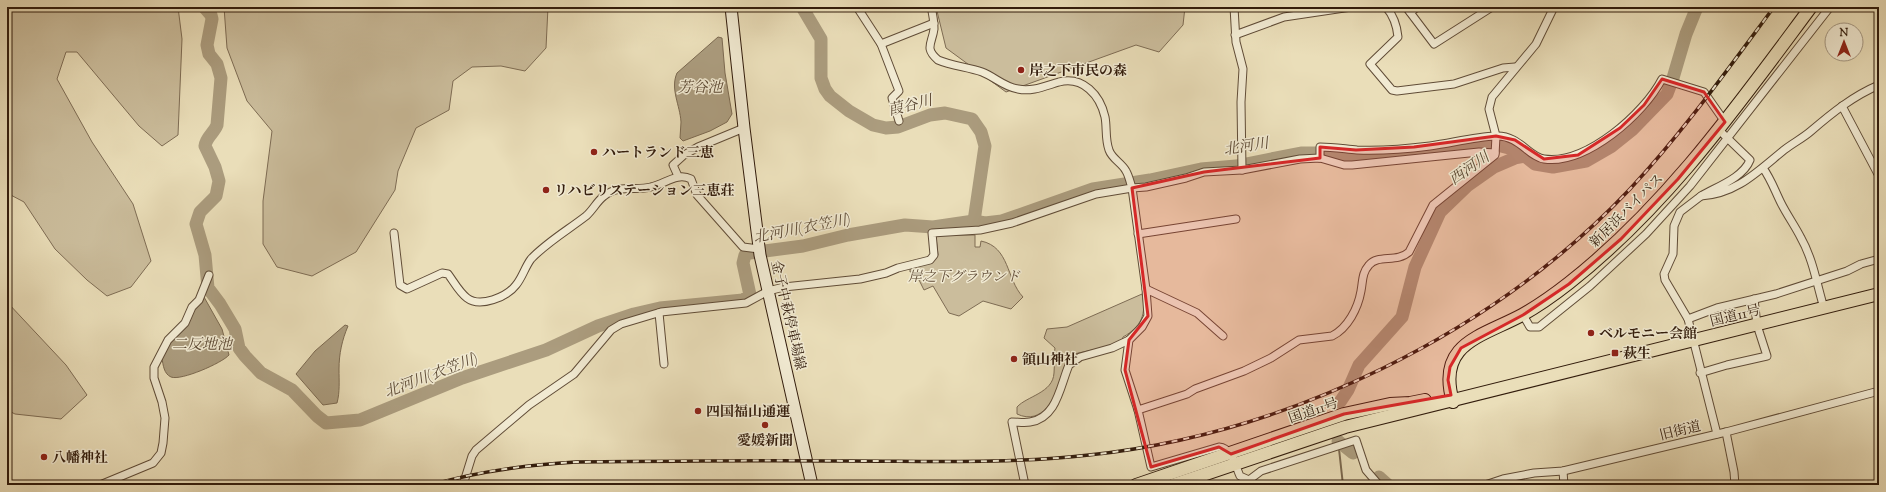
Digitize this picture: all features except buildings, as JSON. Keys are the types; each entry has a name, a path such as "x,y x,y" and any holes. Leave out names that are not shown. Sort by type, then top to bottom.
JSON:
{"highway":[{"name":"新居浜バイパス","path":"1452,398 1448,380 1450,367 1461,348 1471,340 1523,315 1568,284 1621,239 1724,130 1811,7"},
{"name":"国道11号","path":"1173,485 1344,414 1390,404 1452,398 1505,388 1879,294"},
{"name":"国道11号","path":"1136,485 1233,459"}],"main road":[{"name":"金子中萩停車場線","path":"731,7 744,128 760,251 812,485"}],"street":[{"path":"857,7 885,50 899,91 892,98 899,121"},
{"path":"931,7 934,23 929,47 933,56 938,60 981,71 1006,85 1017,89 1030,90 1061,82 1073,82 1084,85 1093,92 1101,105 1105,117 1109,151 1126,170 1131,184 1146,289 1148,316 1142,327 1129,340 1112,348 1074,360 1069,365 1053,407 1045,416 1030,422 1012,422 1025,485"},
{"path":"1234,7 1235,35 1243,69 1241,102 1242,169"},
{"path":"1235,35 1284,17 1352,7"},
{"path":"1386,7 1391,12 1398,37 1370,64 1392,90 1397,91 1454,84 1503,68 1515,67"},
{"path":"1418,7 1408,10 1434,44 1492,7"},
{"path":"1138,410 1187,394 1195,389 1244,371 1271,358 1299,340 1332,336 1350,320 1361,292 1363,276 1371,263 1378,259 1392,259 1405,256 1409,252 1432,205 1491,159 1496,152 1496,137 1489,109 1492,97 1515,67 1536,44 1554,7"},
{"path":"1523,315 1530,327 1539,327 1590,286 1646,234 1690,186 1724,130 1830,7"},
{"path":"881,44 934,23"},
{"path":"463,485 472,456 476,450 529,405 574,374 611,330 621,324 660,313 702,307 742,304 757,299 768,291 802,284 860,279 886,273 898,268 930,260 934,255 932,233 980,230 1012,223 1096,194 1131,184 1146,187 1186,178 1204,172 1242,169 1320,154 1356,150 1414,147 1496,137 1515,140 1538,158 1544,159 1578,155 1602,142 1620,128 1644,105 1662,79 1704,92 1724,130 1750,160 1747,166 1738,174 1701,196 1680,212 1674,226 1672,254 1664,274 1665,280 1688,319 1700,373 1717,434"},
{"path":"1701,196 1716,195 1736,188 1811,132 1827,116 1879,84"},
{"path":"1842,106 1879,176"},
{"path":"678,176 673,165 684,154 744,128"},
{"path":"1320,154 1344,165 1352,165 1479,152 1496,152"},
{"path":"1763,168 1770,178 1773,188 1801,238 1810,260 1824,308"},
{"path":"394,233 400,285 407,289 442,273 448,274 465,297 470,300 479,302 491,300 502,296 516,286 531,259 560,235 588,215 604,196 623,188 646,189 678,176 685,176 691,179 697,195 743,247 760,251"},
{"path":"1138,234 1236,219"},
{"path":"1688,319 1717,308 1816,281 1847,271 1861,264 1879,259"},
{"path":"100,485 153,463 161,453 165,418 162,402 154,378 154,367 168,340 185,323 192,307 199,300 209,275"},
{"path":"1146,289 1197,313 1223,336"},
{"path":"1700,373 1767,356 1757,325 1754,299"},
{"path":"660,313 664,364"},
{"path":"1129,340 1126,370 1138,410 1151,467 1223,447 1233,459 1240,476 1249,480 1261,471 1356,440 1366,470 1379,485"},
{"name":"旧街道","path":"1484,485 1503,479 1563,471 1726,432 1879,390"},
{"path":"1726,432 1735,485"},
{"path":"1563,471 1564,485"}],"highlighted area":[{"path":"1662,79 1704,92 1725,122 1678,179 1621,239 1569,284 1523,315 1461,348 1450,367 1448,380 1451,395 1344,414 1231,454 1219,447 1151,467 1125,370 1129,340 1148,316 1132,188 1204,172 1320,158 1320,147 1356,150 1414,147 1496,136 1515,140 1544,159 1578,155 1620,128 1644,105"}],"green space":[{"path":"7,7 178,7 182,39 178,135 162,146 139,126 77,52 66,52 57,79 92,142 133,204 151,261 131,287 107,296 87,280 55,249 24,202 7,193"},
{"path":"224,7 548,7 546,48 525,71 501,66 472,67 453,81 449,110 416,128 398,171 395,190 356,252 312,276 277,267 263,244 263,201 272,131 247,101 227,48"},
{"name":"岸之下市民の森","path":"936,7 1185,7 1183,25 1159,52 1136,45 1006,92 946,48"},
{"name":"岸之下グラウンド","path":"938,235 975,235 975,247 980,247 981,241 990,244 1003,257 1013,282 1023,297 1011,309 983,301 959,316 949,313 933,286 924,290 915,272 910,272 910,269 933,262 938,255 936,237"},
{"path":"1142,294 1144,308 1141,319 1134,329 1123,337 1122,341 1110,346 1074,354 1069,357 1067,368 1052,401 1047,408 1034,416 1026,417 1017,414 1017,407 1021,403 1044,390 1053,380 1055,348 1044,338 1047,329 1067,327"},
{"path":"7,302 66,365 87,395 61,419 15,414 7,410"}],"water":[{"name":"芳谷池","path":"718,37 722,38 725,73 732,114 727,122 710,131 683,141 680,138 681,122 675,91 675,79 677,73"},
{"name":"二反地池","path":"204,297 222,329 229,355 218,362 192,374 176,378 171,377 165,372 162,358 169,344 188,325 194,309"},
{"path":"345,325 348,326 340,352 339,391 337,403 323,405 296,374 315,351"}],"waterway":[{"name":"北河川(衣笠川)","path":"204,7 211,15 212,19 207,45 209,54 217,64 221,78 217,125 207,140 205,146 215,167 219,181 216,196 200,212 196,224 205,255 208,288 220,304 235,329 239,348 245,356 261,373 292,390 317,416 326,423 360,420 462,378 546,350 598,326 634,314 660,308 743,300 750,295 743,263 745,255 750,253 803,246 848,235 905,225 933,227 974,221 985,223 1002,221 1093,189 1150,180 1201,169 1236,166 1301,153 1328,153 1370,157 1406,152 1474,147 1489,143 1517,150 1535,164 1553,167 1586,161 1612,146 1632,130 1667,94 1686,34 1697,7"},
{"name":"葭谷川","path":"802,7 821,39 821,78 825,89 830,96 849,111 873,125 886,128 898,127 930,115 945,113 972,119 981,132 985,146 974,221"},
{"name":"西河川","path":"1340,402 1348,390 1359,365 1402,317 1415,267 1440,212 1467,186 1494,167 1515,158 1525,156"},
{"path":"226,344 237,342"},
{"name":"西河川","path":"1338,441 1353,453"},
{"path":"1339,449 1343,485"},
{"name":"西河川","path":"1379,477 1388,485"}],"railway":[{"path":"431,485 503,469 576,462 970,461 1059,458 1089,455 1163,443 1238,425 1311,400 1382,368 1451,331 1516,289 1576,241 1630,189 1650,167 1705,100 1774,7"}],"place":[{"name":"岸之下市民の森","path":"1021,70"},
{"name":"ハートランド三恵","path":"594,152"},
{"name":"リハビリステーション三恵荘","path":"546,190"},
{"name":"ベルモニー会館","path":"1591,333"},
{"name":"萩生","path":"1615,353"},
{"name":"領山神社","path":"1014,359"},
{"name":"四国福山通運","path":"698,411"},
{"name":"愛媛新聞","path":"765,425"},
{"name":"八幡神社","path":"44,457"}],"water label":[{"name":"北河川","path":"1246,146"}]}
